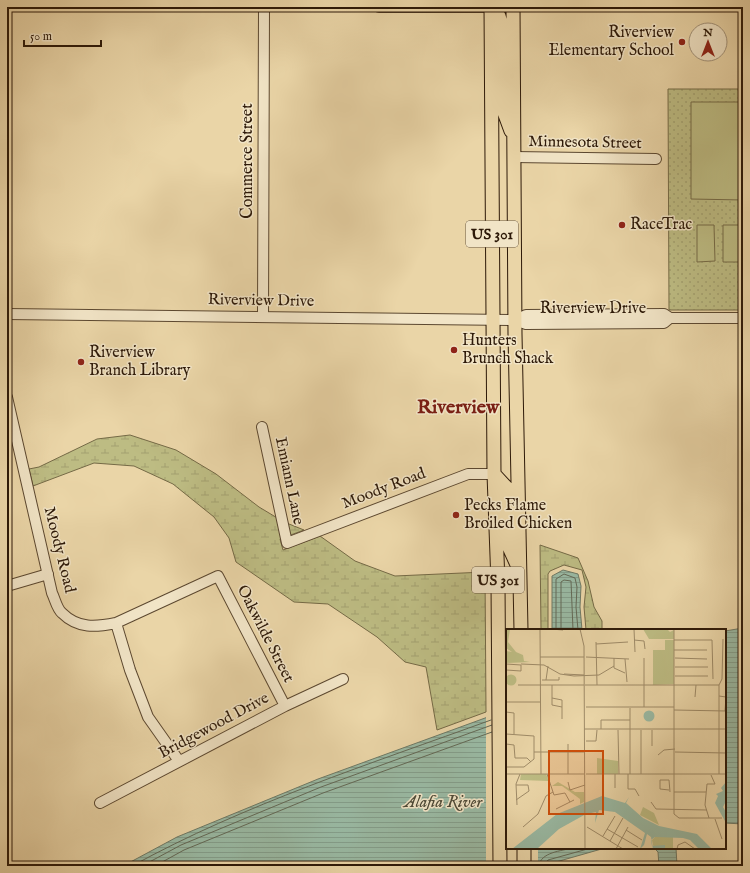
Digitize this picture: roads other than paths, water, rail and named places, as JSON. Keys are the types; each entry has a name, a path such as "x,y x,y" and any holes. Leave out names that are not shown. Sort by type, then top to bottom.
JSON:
{"main road":[{"path":"490,7 499,16 502,26 504,112 514,140"},
{"name":"US 301","path":"490,7 492,320 499,686 500,866"},
{"name":"US 301","path":"513,7 515,320 522,629"},
{"path":"494,474 508,488 509,548 520,571"},
{"path":"524,849 524,866"}],"street":[{"name":"Commerce Street","path":"263,316 264,7"},
{"path":"379,7 490,7"},
{"name":"Minnesota Street","path":"514,157 656,159"},
{"name":"Riverview Drive","path":"7,314 492,320 515,320 526,315 664,314 670,318 743,318"},
{"name":"Moody Road","path":"7,397 52,593 61,613 81,626 100,626 116,623 218,576"},
{"name":"Emiann Lane","path":"262,426 287,542"},
{"name":"Moody Road","path":"287,542 468,474 494,474"},
{"path":"7,586 48,574"},
{"name":"Oakwilde Street","path":"218,576 285,706"},
{"path":"116,623 130,670 148,717 179,761"},
{"name":"Bridgewood Drive","path":"100,803 285,706 344,679"}],"water":[{"path":"563,570 578,574 581,586 580,607 582,629 552,629 552,576"},
{"path":"743,628 743,824 726,823 726,631"},
{"name":"Alafia River","path":"506,710 506,849 602,849 542,866 123,866 177,837 318,779"},
{"path":"655,849 676,849 677,866 659,866 658,852"}],"place":[{"name":"Riverview Elementary School","path":"682,42"},
{"name":"RaceTrac","path":"622,225"},
{"name":"Hunters Brunch Shack","path":"454,350"},
{"name":"Riverview Branch Library","path":"81,362"},
{"name":"Pecks Flame Broiled Chicken","path":"456,515"}],"district":[{"name":"Riverview","path":"458,407"}]}
